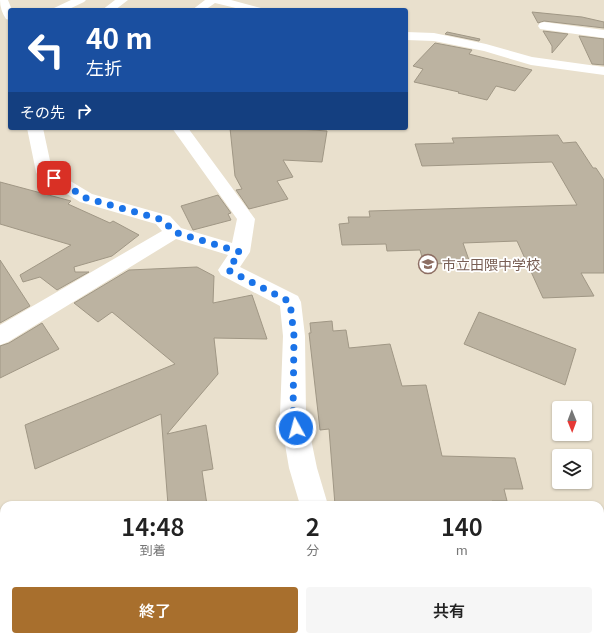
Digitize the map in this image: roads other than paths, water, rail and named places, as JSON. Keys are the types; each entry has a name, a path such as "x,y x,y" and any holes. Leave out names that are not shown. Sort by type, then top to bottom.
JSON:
{"street":[{"path":"2,0 8,13"},
{"path":"62,8 80,0"},
{"path":"111,8 122,0"},
{"path":"218,0 249,8"},
{"path":"544,26 604,34"},
{"path":"408,36 434,37 486,48 531,61 604,71"},
{"path":"35,130 44,172 86,198 163,220 174,232 240,252"},
{"path":"181,130 246,219 240,252 228,270 290,302 294,336 293,415 303,468 313,501"},
{"path":"0,336 174,232"}],"place":[{"name":"市立田隈中学校","path":"428,264"}]}
